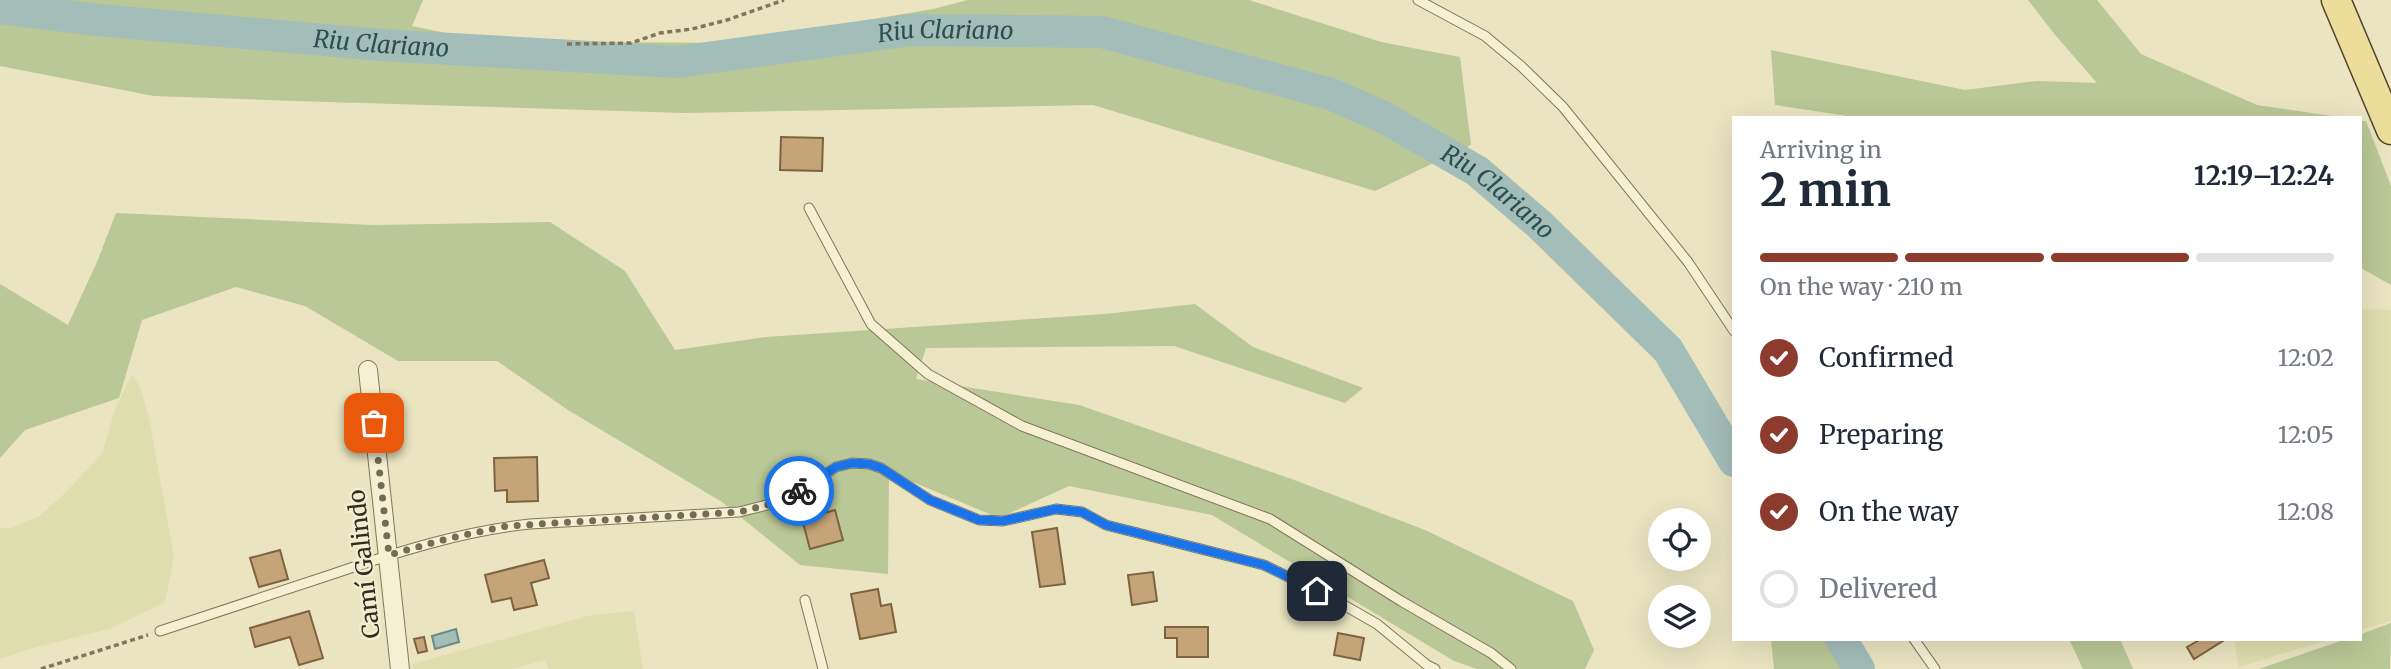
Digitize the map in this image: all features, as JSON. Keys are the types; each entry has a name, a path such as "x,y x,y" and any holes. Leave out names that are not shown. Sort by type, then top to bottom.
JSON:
{"main road":[{"path":"2336,0 2391,130"}],"street":[{"name":"Camí Galindo","path":"368,370 400,669"}],"lane":[{"path":"1418,0 1485,36 1563,107 1688,262 1732,328"},
{"path":"809,208 871,324 928,374 1022,426 1270,519 1401,601 1491,653 1511,669"},
{"path":"160,631 389,555 450,538 507,526 739,512 771,504 803,489 836,467 852,463 881,468 930,500 979,520 1003,521 1056,509 1082,512 1106,525 1264,565 1377,624 1435,669"},
{"path":"806,600 823,669"},
{"path":"1915,641 1935,669"}],"path":[{"path":"567,44 631,43 660,33 692,29 727,20 784,0"},
{"path":"41,669 160,631"}],"green space":[{"path":"0,0 423,0 412,26 485,41 731,43 933,9 968,0 1249,0 1381,42 1460,57 1471,145 1375,191 1093,105 685,113 154,96 0,66"},
{"path":"2028,0 2097,0 2141,54 2257,105 2331,116 1847,116 1775,105 1771,50 1965,90 2036,81 2097,83"},
{"path":"2362,121 2366,121 2391,186 2391,285 2362,269"},
{"path":"116,213 372,225 550,222 625,271 675,350 766,337 1105,314 1195,304 1253,347 1363,388 1345,403 1174,346 926,348 916,379 1079,405 1297,481 1425,530 1573,601 1594,650 1585,669 1477,669 1454,661 1212,515 1069,486 999,518 889,472 888,574 800,565 722,502 568,410 497,361 398,361 305,306 236,287 142,320 119,398 25,430 0,458 0,284 68,325"},
{"path":"2362,309 2391,310 2391,621 2362,630"},
{"path":"132,374 141,389 150,423 174,557 165,602 112,628 0,659 0,528 11,528 38,517 102,454 114,412"},
{"path":"634,611 643,669 549,669 545,660 511,669 412,669 412,664 592,615"},
{"path":"2391,623 2390,669 2259,669 2340,641 2362,641 2362,634"},
{"path":"1771,641 1848,641 1875,669 1774,669"},
{"path":"2070,641 2121,641 2133,669 2083,669"},
{"path":"2234,641 2324,641 2239,667"}],"water":[{"path":"456,629 459,642 435,649 432,636"}],"building":[{"path":"781,137 823,138 822,171 780,170"},
{"path":"537,457 538,501 507,502 507,490 495,491 494,458"},
{"path":"835,510 843,540 810,549 802,519"},
{"path":"1057,528 1065,584 1040,587 1032,532"},
{"path":"280,550 288,579 259,587 250,558"},
{"path":"544,560 549,578 531,583 537,605 514,610 511,598 492,602 485,575"},
{"path":"1153,572 1157,601 1132,605 1128,575"},
{"path":"878,589 881,606 891,604 896,632 860,639 851,594"},
{"path":"309,611 323,658 299,665 290,637 255,647 250,628"},
{"path":"1165,627 1208,627 1208,657 1177,657 1177,638 1165,638"},
{"path":"1338,633 1364,638 1360,660 1334,655"},
{"path":"424,637 427,651 418,653 414,639"},
{"path":"2198,641 2223,641 2194,659 2187,647"}],"waterway":[{"name":"Riu Clariano","path":"0,8 98,20 381,45 678,62 911,30 1102,32 1331,94 1383,117 1477,171 1540,225 1668,350 1732,458"},
{"name":"Riu Clariano","path":"1842,641 1859,669"}],"way so far":[{"path":"374,423 389,555 507,526 739,512 771,504 799,491"}],"route":[{"path":"799,491 836,467 852,463 869,464 881,468 930,500 979,520 1003,521 1056,509 1082,512 1106,525 1264,565 1317,591"}]}
